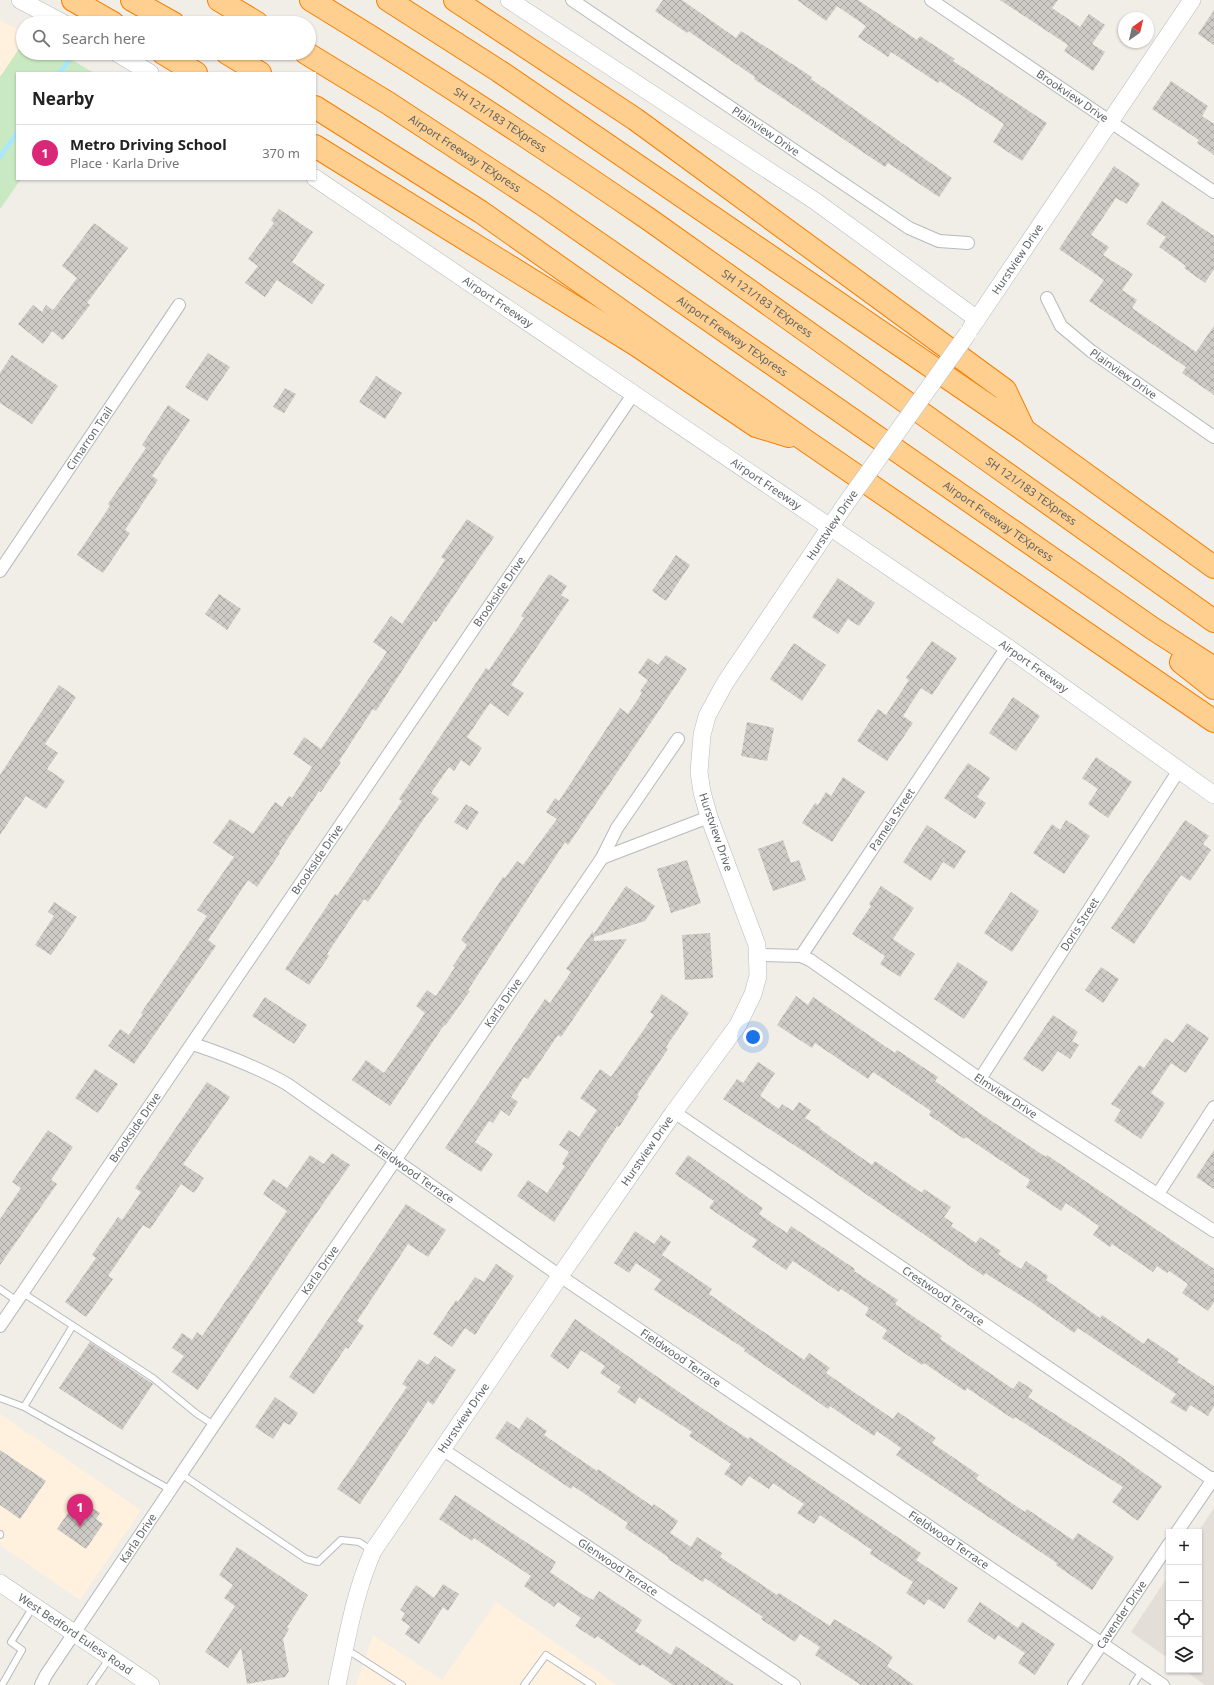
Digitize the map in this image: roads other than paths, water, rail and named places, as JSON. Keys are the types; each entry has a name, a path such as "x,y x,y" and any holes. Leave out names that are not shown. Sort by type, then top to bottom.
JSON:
{"highway":[{"path":"73,0 101,16"},
{"path":"132,0 161,16"},
{"path":"219,0 245,16"},
{"name":"SH 121/183 TEXpress","path":"311,0 403,56 650,220 1214,621"},
{"path":"388,0 512,80 1024,430 1214,567"},
{"path":"455,0 635,119 1005,390 1024,430"},
{"name":"Airport Freeway TEXpress","path":"316,59 388,103 542,204 1152,628"},
{"path":"175,60 194,72"},
{"path":"239,60 258,72"},
{"path":"316,109 481,212 806,441 1214,722"},
{"path":"316,147 638,346 756,426 806,441"},
{"path":"1152,628 1214,668"},
{"path":"1152,628 1173,657 1214,688"}],"street":[{"path":"20,0 50,16"},
{"path":"509,0 815,202 978,319"},
{"name":"Plainview Drive","path":"572,0 909,228 939,241 968,242"},
{"name":"Brookview Drive","path":"931,0 1214,192"},
{"name":"Hurstview Drive","path":"337,1685 362,1576 373,1551 560,1276 674,1112 738,1025 754,994 757,982 757,945 709,817 702,792 699,772 699,753 707,716 725,683 845,505 978,319 1192,0"},
{"path":"129,60 148,72"},
{"name":"Airport Freeway","path":"316,179 1007,647 1214,796"},
{"name":"Plainview Drive","path":"1047,298 1061,326 1091,351 1214,437"},
{"name":"Cimarron Trail","path":"0,571 179,305"},
{"name":"Brookside Drive","path":"0,1326 634,393"},
{"name":"Pamela Street","path":"801,956 1007,647"},
{"name":"Karla Drive","path":"41,1685 46,1674 214,1425 602,858 617,828 678,739"},
{"name":"Doris Street","path":"980,1079 1179,770"},
{"path":"602,858 709,817"},
{"path":"758,955 801,956"},
{"name":"Elmview Drive","path":"801,956 810,960 980,1079 1214,1231"},
{"name":"Fieldwood Terrace","path":"193,1044 261,1069 287,1084 560,1276 1163,1685"},
{"path":"1158,1194 1214,1107"},
{"name":"Crestwood Terrace","path":"674,1112 1214,1480"},
{"name":"Glenwood Terrace","path":"442,1449 794,1685"},
{"path":"1179,1529 1214,1480"},
{"name":"Cavender Drive","path":"1074,1685 1166,1548"},
{"name":"West Bedford Euless Road","path":"0,1583 151,1685"}],"lane":[{"path":"0,1289 20,1297 72,1327 153,1378 197,1414 214,1425"},
{"path":"24,1407 72,1327"},
{"path":"0,1398 24,1407 170,1490"},
{"path":"181,1474 306,1559 318,1562 341,1540 359,1542 373,1551"},
{"path":"2,1685 22,1650 11,1642 34,1606"},
{"path":"345,1649 402,1685"},
{"path":"524,1685 546,1655 592,1685"},
{"path":"91,1685 110,1658"},
{"path":"1132,1685 1142,1670"}],"waterway":[{"path":"61,72 68,62"},
{"path":"0,157 16,134"}],"place":[{"name":"Metro Driving School","path":"80,1527"}]}
